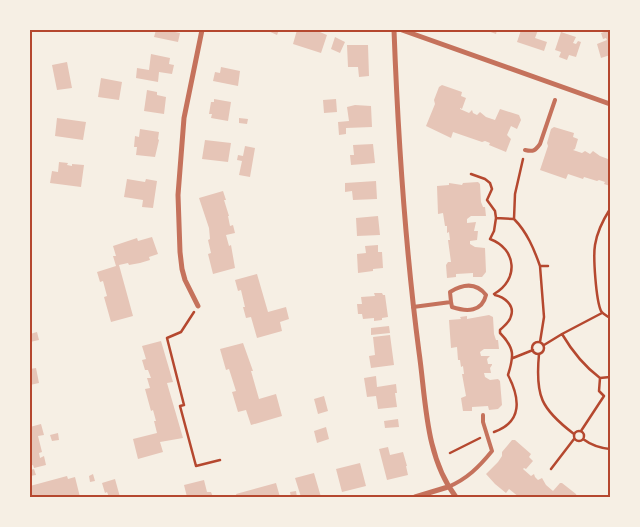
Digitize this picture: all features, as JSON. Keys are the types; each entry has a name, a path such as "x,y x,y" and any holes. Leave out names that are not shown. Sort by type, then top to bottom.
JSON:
{"street":[{"path":"198,306 185,280 182,269 178,195 184,118 202,30"},
{"path":"394,30 403,192 413,307 431,438 437,463 448,487 456,497"},
{"path":"402,30 610,104"},
{"path":"415,497 448,487"}],"lane":[{"path":"525,150 531,152 536,150 540,144 555,100"},
{"path":"459,286 474,286 481,289 486,295 484,303 478,308 461,310 452,307 452,302 450,292 459,286"},
{"path":"413,307 452,302"},
{"path":"448,487 464,479 492,451 486,435 483,415"}],"path":[{"path":"514,218 514,194 525,150"},
{"path":"450,453 510,424 516,412 514,388 508,375 513,358 512,351 500,333 500,330 512,316 511,307 502,296 492,294 503,289 510,276 512,265 509,254 502,246 490,239 494,231 496,218 495,211 487,200 492,189 490,183 471,174"},
{"path":"610,209 602,221 594,245 599,303 602,313 610,318"},
{"path":"496,218 514,218 522,226 540,266 544,317 540,342"},
{"path":"540,266 548,266"},
{"path":"198,306 181,332 167,338 184,405 180,406 196,466 220,460"},
{"path":"544,345 602,313"},
{"path":"562,334 571,349 584,364 600,378 610,377"},
{"path":"533,350 533,345 540,342"},
{"path":"540,342 544,345"},
{"path":"539,354 544,351 544,345"},
{"path":"513,358 533,350"},
{"path":"533,350 539,354"},
{"path":"539,354 537,373 544,405 557,421 574,434"},
{"path":"581,432 604,396 599,391 600,378"},
{"path":"574,434 577,431 581,432"},
{"path":"581,432 584,434 583,439"},
{"path":"551,469 574,439 574,434"},
{"path":"574,439 578,441 583,439"},
{"path":"583,439 590,444 610,448"}],"building":[{"path":"156,30 175,30 175,32 180,33 178,42 154,37"},
{"path":"266,30 279,30 277,35"},
{"path":"297,30 315,30 327,35 321,53 293,44"},
{"path":"485,30 497,30 496,34"},
{"path":"521,30 538,30 535,38 547,42 544,51 517,42"},
{"path":"610,30 610,55 601,58 597,44 607,40 606,38 603,39 601,33"},
{"path":"561,32 576,37 573,43 581,42 576,57 569,55 567,60 559,57 561,52 555,50"},
{"path":"335,37 345,42 340,53 331,49"},
{"path":"347,45 368,45 369,76 359,77 358,67 348,67"},
{"path":"151,54 170,58 169,64 174,65 172,74 159,72 158,82 136,78 137,68 149,70"},
{"path":"67,62 72,88 57,90 52,65"},
{"path":"221,67 240,71 238,86 213,81 215,72 220,73"},
{"path":"101,78 122,82 119,100 98,97"},
{"path":"442,85 462,92 461,96 466,98 462,109 460,109 469,113 472,110 477,115 480,112 486,117 495,120 500,109 519,115 521,120 517,129 511,126 507,135 511,139 506,152 489,145 490,143 485,141 482,142 453,132 451,138 426,126 435,104 434,100 439,87"},
{"path":"147,90 157,92 157,95 166,97 164,114 144,111"},
{"path":"214,99 231,102 228,121 211,118 212,114 209,114 211,102 214,102"},
{"path":"336,99 337,112 324,113 323,100"},
{"path":"355,105 371,106 372,127 346,128 346,134 339,135 338,122 349,121 347,107"},
{"path":"57,118 86,122 83,140 55,136"},
{"path":"239,118 248,119 247,124 239,123"},
{"path":"554,127 574,133 573,137 578,139 573,150 582,153 585,151 590,154 593,151 608,159 610,155 610,186 599,180 584,177 583,179 568,174 566,179 540,170 548,146 547,143 551,129"},
{"path":"140,129 159,132 155,157 136,155 137,147 134,147 135,136 139,137"},
{"path":"205,140 231,143 228,162 202,159"},
{"path":"373,144 375,163 351,165 350,155 354,155 353,145"},
{"path":"245,146 255,148 250,177 239,175 242,161 237,160 238,155 243,156"},
{"path":"59,162 68,163 67,165 72,166 72,164 84,165 81,187 50,183 52,171 58,172"},
{"path":"127,179 145,182 146,179 157,181 153,208 142,207 143,200 124,197"},
{"path":"376,181 377,199 353,200 352,191 345,192 345,183"},
{"path":"478,182 480,184 481,202 483,207 485,207 486,216 471,216 467,219 467,223 476,222 474,231 478,231 477,240 470,241 470,244 475,247 485,248 486,272 482,277 473,277 473,273 456,274 456,277 447,278 446,265 448,262 451,262 448,240 450,240 443,213 438,214 437,186 449,185 449,183 462,185 463,183"},
{"path":"223,191 230,226 233,225 235,233 226,235 229,246 231,245 235,268 213,274 208,254 211,253 208,240 210,239 209,228 199,198"},
{"path":"378,216 380,235 357,236 356,218"},
{"path":"152,237 158,254 149,257 150,260 140,263 119,265 133,316 111,322 104,297 107,296 103,281 100,282 97,272 116,266 113,246 137,238 138,241"},
{"path":"378,245 378,252 382,252 383,268 358,273 357,254 366,253 365,246"},
{"path":"257,274 268,312 286,307 289,319 280,322 282,331 257,338 251,317 246,318 241,290 238,291 235,280"},
{"path":"374,293 385,295 388,317 374,321 374,318 363,319 362,314 358,314 357,304 362,304 361,297 375,296"},
{"path":"489,315 493,317 494,334 496,340 498,340 499,349 484,349 480,352 481,356 490,356 487,359 488,364 492,364 490,368 491,373 484,373 485,377 490,380 498,379 500,381 502,405 498,409 489,410 488,406 472,407 472,411 463,411 461,398 466,396 462,374 464,374 463,366 461,367 460,360 458,360 457,347 451,348 449,320 461,319 460,317 467,316 467,319"},
{"path":"389,326 390,333 371,335 371,328"},
{"path":"37,332 39,340 30,342 30,334"},
{"path":"390,335 394,365 371,368 369,356 375,355 373,337"},
{"path":"161,341 173,382 167,383 183,438 160,442 163,452 138,459 133,439 157,433 153,410 151,411 145,389 150,388 147,378 151,378 148,370 145,370 142,360 146,359 142,346"},
{"path":"243,343 253,371 251,371 259,399 276,394 282,416 251,425 246,410 238,412 232,392 236,391 229,369 226,370 220,349"},
{"path":"36,368 39,383 30,385 30,369"},
{"path":"376,376 377,387 396,384 397,407 378,409 376,396 367,397 364,378"},
{"path":"324,396 328,411 318,414 314,399"},
{"path":"398,419 399,427 385,428 384,421"},
{"path":"41,424 44,435 38,436 42,452 39,453 40,458 44,456 46,465 34,468 33,465 30,466 30,427"},
{"path":"326,427 329,439 317,443 314,431"},
{"path":"58,433 59,440 52,441 50,435"},
{"path":"512,440 515,440 531,454 529,457 533,461 526,469 523,469 531,476 534,474 538,480 542,478 553,491 562,483 576,494 577,497 519,497 509,489 506,493 495,484 486,474 498,462 502,452"},
{"path":"388,447 390,455 403,452 408,475 387,480 379,449"},
{"path":"360,463 366,486 342,492 336,469"},
{"path":"34,469 36,475 30,476 30,470"},
{"path":"314,473 321,497 301,497 295,478"},
{"path":"93,474 95,481 90,482 89,476"},
{"path":"67,476 68,479 75,477 80,497 30,497 30,486"},
{"path":"115,479 120,497 109,497 107,492 105,493 102,483"},
{"path":"204,480 207,492 211,492 213,497 187,497 184,485"},
{"path":"276,483 280,497 237,497 236,494"},
{"path":"296,491 297,497 291,497 290,492"}]}
